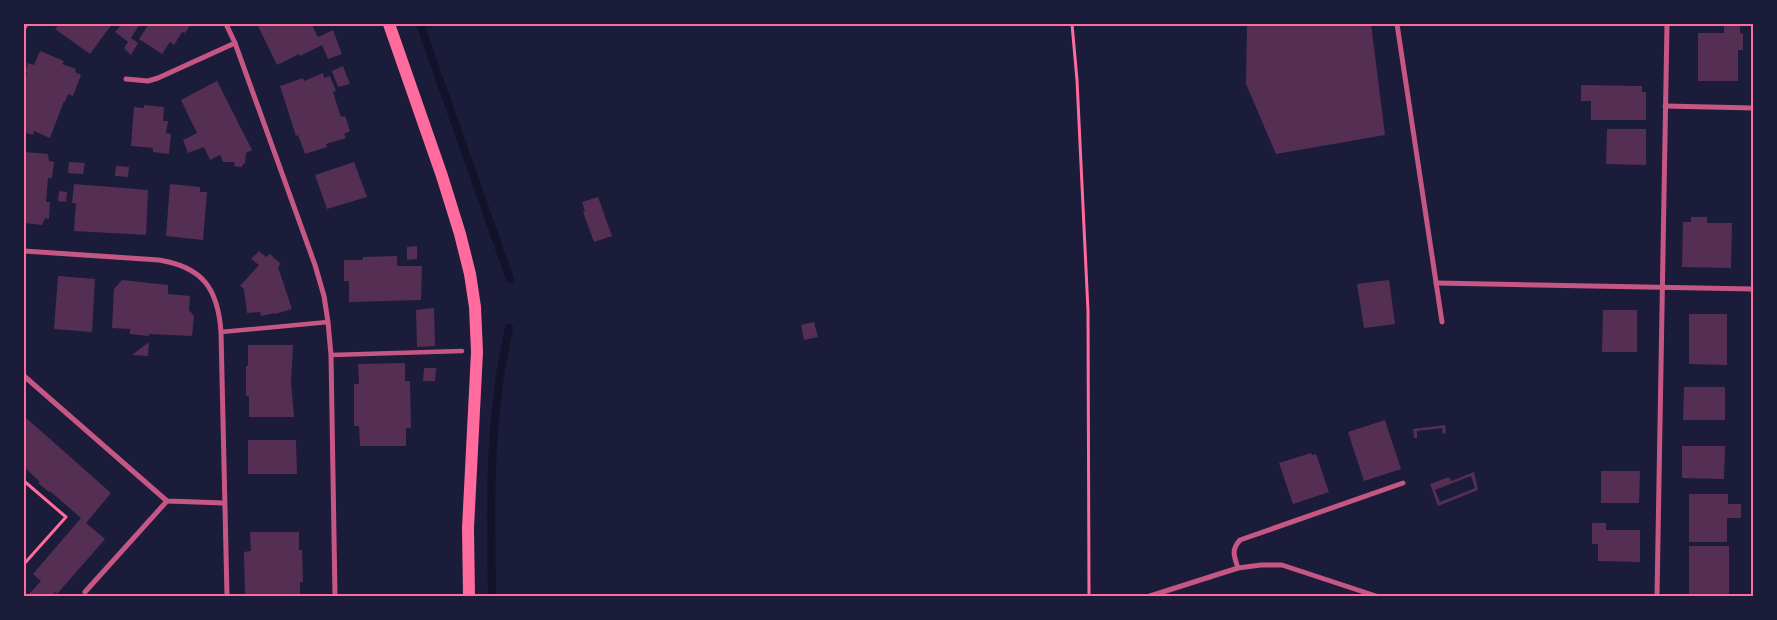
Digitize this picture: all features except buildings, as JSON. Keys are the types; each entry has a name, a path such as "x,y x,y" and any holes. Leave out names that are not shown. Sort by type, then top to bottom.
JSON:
{"main road":[{"path":"389,24 442,176 468,266 475,307 477,361 468,528 469,596"}],"street":[{"path":"24,28 26,24"},
{"path":"226,24 235,43 316,265 324,296 331,355 336,596"},
{"path":"1397,24 1442,322"},
{"path":"1657,596 1667,24"},
{"path":"126,79 148,81 158,78 235,43"},
{"path":"1665,106 1753,108"},
{"path":"24,251 159,260 177,263 192,270 205,282 214,295 220,310 221,332 227,596"},
{"path":"1436,283 1753,289"},
{"path":"221,332 328,322"},
{"path":"331,355 462,351"},
{"path":"24,376 168,500 224,503"},
{"path":"1238,568 1233,553 1235,546 1240,540 1403,483"},
{"path":"85,592 168,500"},
{"path":"1150,596 1238,568 1261,565 1282,565 1376,596"}],"path":[{"path":"1072,24 1077,80 1088,310 1089,596"},
{"path":"24,481 66,517 24,564"}],"waterway":[{"path":"420,24 510,279"},
{"path":"492,596 491,494 493,443 499,384 509,328"}]}
